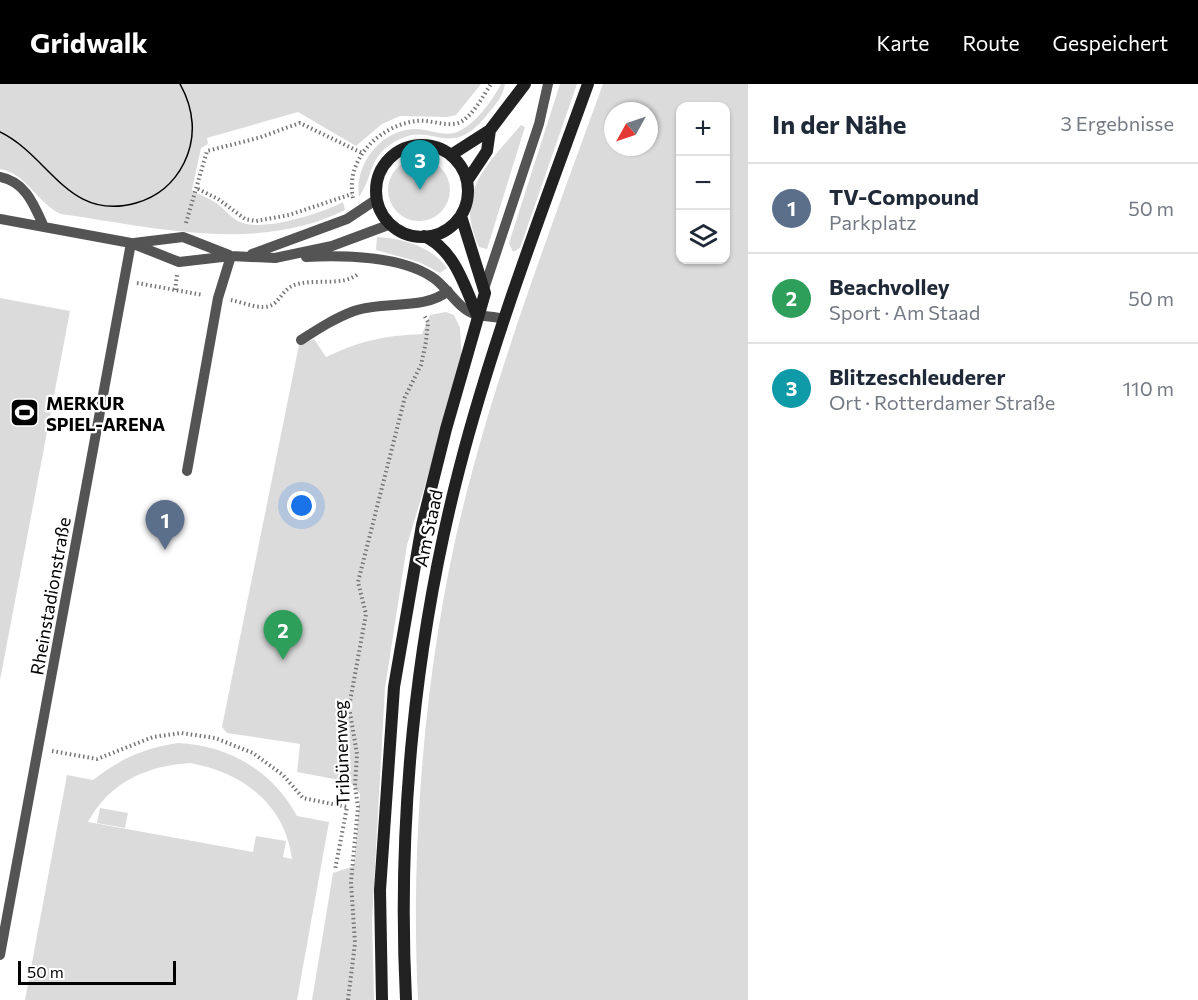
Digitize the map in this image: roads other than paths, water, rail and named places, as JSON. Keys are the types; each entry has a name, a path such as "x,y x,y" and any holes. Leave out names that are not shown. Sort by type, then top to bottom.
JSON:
{"street":[{"path":"451,155 490,130 525,84"},
{"name":"Am Staad","path":"406,1000 404,921 407,816 414,734 428,621 459,472 504,319 588,84"},
{"path":"467,181 487,151 490,130"},
{"path":"424,236 445,231 461,216 468,195 467,181 462,167 451,155 430,145 414,146 399,151 382,168 377,183 377,199 382,213 391,224 403,232 424,236 435,241 446,252 477,315"},
{"path":"461,216 484,289"},
{"name":"Am Staad","path":"382,1000 380,890 394,687 422,525 484,289"}],"lane":[{"path":"484,289 538,124 548,84"},
{"path":"0,177 12,179 30,197 44,227"},
{"path":"250,255 347,219 377,199"},
{"path":"0,219 131,243 179,262 231,255 275,258 341,255 366,258 409,267 431,276 448,291 459,305 477,315 494,315 504,319"},
{"path":"275,258 332,246 391,224"},
{"path":"131,243 183,237 231,255"},
{"name":"Rheinstadionstraße","path":"0,956 131,243"},
{"path":"187,471 218,298 231,255"},
{"path":"301,340 326,324 355,310 436,300 448,291"}],"tram line":[{"path":"0,132 33,156 61,184 76,195 93,203 113,206 136,203 151,197 170,183 180,170 188,153 192,133 191,113 180,84"}],"place":[{"name":"Blitzeschleuderer","path":"420,190"},
{"name":"MERKUR SPIEL-ARENA","path":"25,413"},
{"name":"TV-Compound","path":"165,550"},
{"name":"Beachvolley","path":"283,660"}]}
